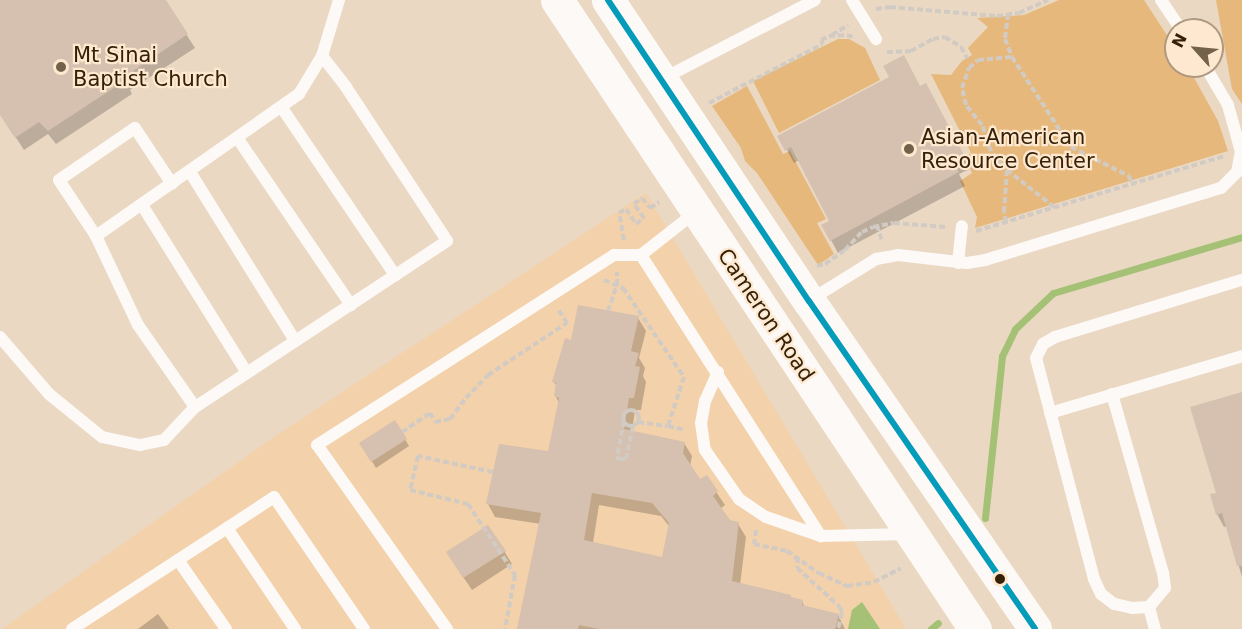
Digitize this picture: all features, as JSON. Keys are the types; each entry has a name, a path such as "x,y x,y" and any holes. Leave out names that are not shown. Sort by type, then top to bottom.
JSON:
{"main road":[{"name":"Cameron Road","path":"557,0 975,629"},
{"name":"Cameron Road","path":"608,0 809,301 1035,629"}],"lane":[{"path":"96,236 238,139 299,94 322,56 339,0"},
{"path":"661,80 815,0"},
{"path":"852,0 876,39"},
{"path":"1161,0 1173,18"},
{"path":"0,338 49,394 102,437 140,445 164,440 195,407 447,241 346,87 322,56"},
{"path":"809,301 876,259 898,255 958,262 1002,257 1221,188 1237,172 1241,152 1228,105 1212,78"},
{"path":"282,108 395,275"},
{"path":"172,184 135,128 59,180 96,236 138,325 195,407"},
{"path":"238,139 351,305"},
{"path":"190,172 295,341"},
{"path":"142,205 247,373"},
{"path":"447,629 316,445 614,255 641,255 697,210"},
{"path":"958,262 962,228"},
{"path":"641,255 821,536"},
{"path":"1112,394 1163,573 1165,588 1149,607 1132,608 1114,604 1101,594 1094,579 1036,358 1043,344 1055,338 1242,280"},
{"path":"1050,413 1242,356"},
{"path":"718,372 705,401 701,423 705,450 740,500 752,510 821,536 912,534"},
{"path":"72,629 274,497 364,629"},
{"path":"227,528 295,629"},
{"path":"178,560 226,629"},
{"path":"1149,607 1155,629"}],"path":[{"path":"706,105 823,44 820,40 880,7 997,16 1019,13 1048,0"},
{"path":"1008,15 1005,39 1012,57 1071,147 1129,176 1132,184"},
{"path":"830,36 847,35 861,42"},
{"path":"883,52 911,51 933,39 945,37 961,47 966,58"},
{"path":"1012,57 978,60 969,68 963,88 966,105 982,125 990,149 1007,169 1055,207"},
{"path":"813,267 825,264 845,250 862,232 878,225 921,224 975,231 1241,152"},
{"path":"1006,222 1004,212 1007,169"},
{"path":"624,241 619,213 626,209 636,224 644,218 634,204 642,198 650,208 659,202"},
{"path":"878,225 882,241"},
{"path":"608,311 616,285 617,271"},
{"path":"602,280 623,288 684,377 668,426"},
{"path":"402,432 430,413 435,422 450,419 488,375 567,324 558,309 567,303"},
{"path":"638,422 638,415 632,411 625,414 617,457 619,459 626,459 633,426 638,422 687,431 689,439"},
{"path":"624,421 633,426"},
{"path":"493,472 418,456 410,490 468,504 515,575 505,629"},
{"path":"750,523 757,526 754,544 780,549 798,557 819,573 847,585 874,582 901,568"},
{"path":"798,557 797,568 840,607 842,613 838,629"}],"shaded area":[{"path":"1059,0 1144,0 1164,31 1164,78 1194,78 1218,121 1228,151 975,228 977,217 960,181 972,173 964,157 971,153 931,74 951,75 962,61 972,55 968,48 988,27 977,18 1024,15"},
{"path":"1216,0 1242,0 1242,104 1232,89 1224,44 1224,18 1219,18"},
{"path":"838,39 849,39 865,48 880,80 779,133 753,81"},
{"path":"747,86 783,154 790,151 826,219 817,223 834,254 818,265 757,173 745,161 741,148 712,106"},
{"path":"646,193 906,629 2,629 274,437"},
{"path":"862,602 880,629 848,629 852,610"}],"building":[{"name":"Mt Sinai Baptist Church","path":"0,0 166,0 188,34 124,77 126,80 48,131 39,122 15,138 0,115"},
{"name":"Asian-American Resource Center","path":"904,55 920,86 926,83 964,155 953,161 959,172 830,241 821,225 829,221 791,147 785,151 777,136 889,77 883,66"},
{"path":"578,305 639,316 631,351 639,353 635,366 640,367 634,398 629,398 624,429 685,442 683,453 700,479 707,475 718,491 713,496 730,520 739,522 732,581 791,595 791,597 803,600 802,605 839,614 835,629 599,629 579,625 578,629 517,629 541,513 486,504 499,444 548,451 559,398 554,396 556,383 552,382 565,338 571,340","holes":["592,493 652,503 669,523 662,557 584,540"]},
{"path":"1242,392 1242,566 1237,566 1222,513 1216,515 1210,494 1216,493 1190,407"},
{"path":"395,420 407,439 371,462 359,443"},
{"path":"488,525 506,551 463,578 446,552"}],"waterway":[{"path":"985,518 1002,356 1015,329 1053,293 1242,237"},
{"path":"931,629 938,623"}],"transit line":[{"path":"608,0 809,301 1035,629"}],"place":[{"name":"Mt Sinai Baptist Church","path":"61,67"},
{"name":"Asian-American Resource Center","path":"909,149"}]}
